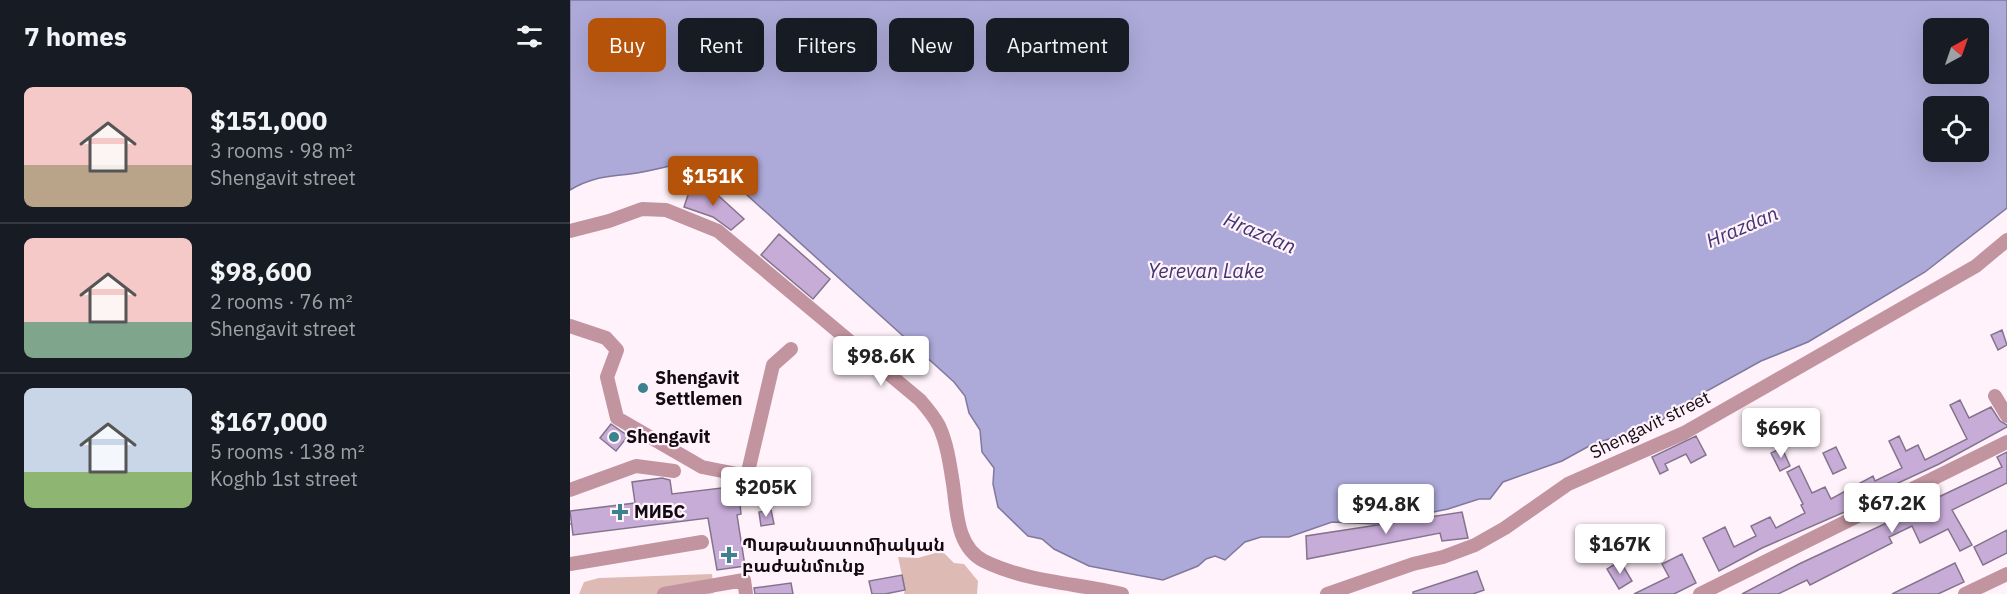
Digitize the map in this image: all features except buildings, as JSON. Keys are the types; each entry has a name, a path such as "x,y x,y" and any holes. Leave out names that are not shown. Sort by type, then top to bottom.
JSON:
{"street":[{"path":"570,231 609,221 642,209 666,210 718,231 914,394 933,415 944,443 962,537 977,556 1013,573 1122,594"},
{"name":"Shengavit street","path":"1327,594 1475,545 1505,528 1568,484 1684,433 1966,272 2007,240"},
{"path":"570,326 606,338 617,350 607,377 617,418 702,467 772,479 792,498"},
{"path":"747,476 773,364 790,349"},
{"path":"1995,396 2007,416"},
{"path":"1700,594 2007,442"},
{"path":"570,490 636,466 675,471"},
{"path":"570,564 702,542"},
{"path":"1965,594 2007,574"},
{"path":"664,594 744,580 746,594"}],"shaded area":[{"path":"942,551 954,563 964,564 978,581 977,594 904,594 898,557 918,558"},
{"path":"712,574 714,593 709,594 579,594 584,582 599,578"}],"water":[{"name":"Yerevan Lake","path":"570,0 2007,0 2007,208 1925,272 1808,342 1761,361 1676,408 1660,422 1591,445 1562,461 1503,482 1490,499 1479,499 1448,509 1375,524 1332,522 1289,537 1261,537 1245,542 1225,560 1215,556 1206,559 1198,566 1163,580 1089,566 1054,549 1042,539 1028,536 998,507 993,484 994,468 982,452 980,430 969,413 965,396 954,382 737,186 704,178 678,164 585,182 570,190"}],"place":[{"name":"Shengavit Settlemen","path":"643,388"},
{"name":"Shengavit","path":"614,437"},
{"name":"МИБС","path":"620,512"},
{"name":"Պաթանատոմիական բաժանմունք","path":"729,555"}],"water label":[{"name":"Hrazdan","path":"1742,227"},
{"name":"Hrazdan","path":"1260,233"}]}
